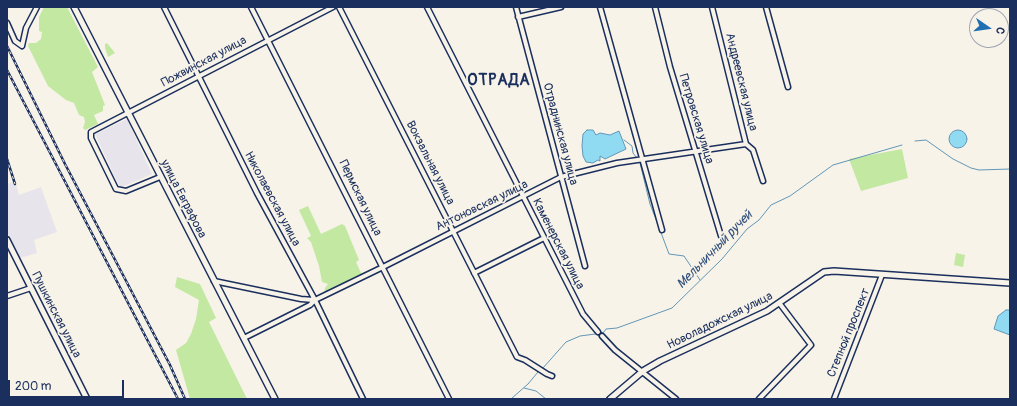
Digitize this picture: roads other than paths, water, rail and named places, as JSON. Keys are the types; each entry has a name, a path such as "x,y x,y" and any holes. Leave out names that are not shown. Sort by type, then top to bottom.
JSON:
{"street":[{"path":"7,23 15,41 22,46 26,28 37,7"},
{"name":"улица Евграфова","path":"74,7 275,399"},
{"name":"Николаевская улица","path":"164,7 198,77 315,300 363,399"},
{"name":"Пермская улица","path":"251,7 449,399"},
{"name":"Пожвинская улица","path":"160,177 126,191 116,189 90,135 94,129 128,113 333,7"},
{"name":"Вокзальная улица","path":"340,7 517,357 552,376"},
{"name":"Каменерская улица","path":"427,7 523,198 586,318 598,332"},
{"name":"Отраднинская улица","path":"516,7 586,266"},
{"path":"518,17 561,7"},
{"path":"600,7 662,230"},
{"name":"Петровская улица","path":"656,7 670,67 721,236"},
{"name":"Андреевская улица","path":"712,7 746,144 753,150 763,181"},
{"path":"766,7 788,87"},
{"name":"Антоновская улица","path":"244,338 310,305 315,300 523,198 561,177 594,168 642,159 695,150 746,144"},
{"path":"474,273 544,238"},
{"name":"Пушкинская улица","path":"7,240 87,399"},
{"name":"Новоладожская улица","path":"610,399 643,371 660,361 780,304 824,272 834,271 1010,283"},
{"name":"Степной проспект","path":"834,399 882,275"},
{"path":"214,281 301,299 315,300"},
{"path":"7,296 31,288"},
{"path":"759,399 811,346 780,304"},
{"path":"602,336 620,354 676,399"}],"water":[{"path":"587,130 593,130 596,135 600,133 610,135 619,131 626,149 605,159 600,156 600,161 598,160 593,163 586,162 583,156 582,146 583,134"},
{"path":"954,130 962,130 967,135 965,146 962,148 954,148 949,143 949,135"},
{"path":"1006,310 1010,310 1010,335 994,329 998,316"}],"waterway":[{"path":"624,140 632,146 633,153 636,157"},
{"name":"Мельничный ручей","path":"915,141 926,140 953,159 971,168 979,170 1010,169"},
{"name":"Мельничный ручей","path":"543,368 566,342 580,336 603,333 606,329 617,328 672,308 722,259 747,229 759,220 771,205 790,196 833,165 902,145"},
{"path":"640,163 650,204 659,227"},
{"path":"660,230 669,254 684,256 700,280"},
{"name":"Мельничный ручей","path":"511,399 528,384 538,372"},
{"path":"524,388 536,391 546,399"}],"railway":[{"path":"7,46 65,164 170,365 185,399"},
{"path":"7,70 178,399"},
{"path":"7,159 15,184"}],"district":[{"name":"ОТРАДА","path":"499,81"}]}
